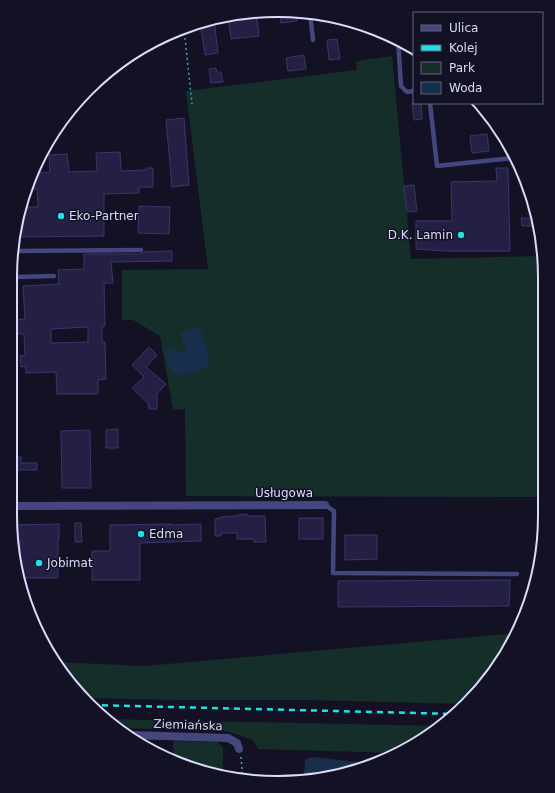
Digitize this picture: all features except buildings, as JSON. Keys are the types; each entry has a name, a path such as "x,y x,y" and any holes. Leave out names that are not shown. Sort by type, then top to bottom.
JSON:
{"street":[{"name":"Usługowa","path":"17,506 325,505"},
{"name":"Ziemiańska","path":"138,735 228,738 237,743 239,749"}],"lane":[{"path":"311,19 313,40"},
{"path":"399,47 401,86 407,92 413,91"},
{"path":"430,104 437,166 509,158"},
{"path":"19,251 141,250"},
{"path":"17,277 54,276"},
{"name":"Usługowa","path":"325,505 334,511 333,573 517,574"}],"path":[{"path":"185,34 192,104"},
{"path":"239,749 242,774"}],"green space":[{"path":"392,56 411,259 537,256 538,497 186,496 185,409 173,410 160,336 133,320 122,320 122,270 208,269 186,91 357,70 356,61"},
{"path":"510,634 484,674 458,704 309,700 91,698 63,662 145,666"},
{"path":"116,719 431,726 408,741 385,753 258,749 253,740 227,731 128,728"},
{"path":"173,741 217,742 223,748 223,770 194,762 174,754"}],"water":[{"path":"193,328 198,329 202,334 209,355 209,362 208,365 201,369 181,375 175,373 171,369 166,358 166,352 169,349 180,352 185,350 181,333"},
{"path":"311,757 359,763 328,771 304,774 305,760"}],"railway":[{"path":"99,705 446,714"}],"place":[{"name":"Eko-Partner","path":"61,216"},
{"name":"D.K. Lamin","path":"461,235"},
{"name":"Edma","path":"141,534"},
{"name":"Jobimat","path":"39,563"}]}
